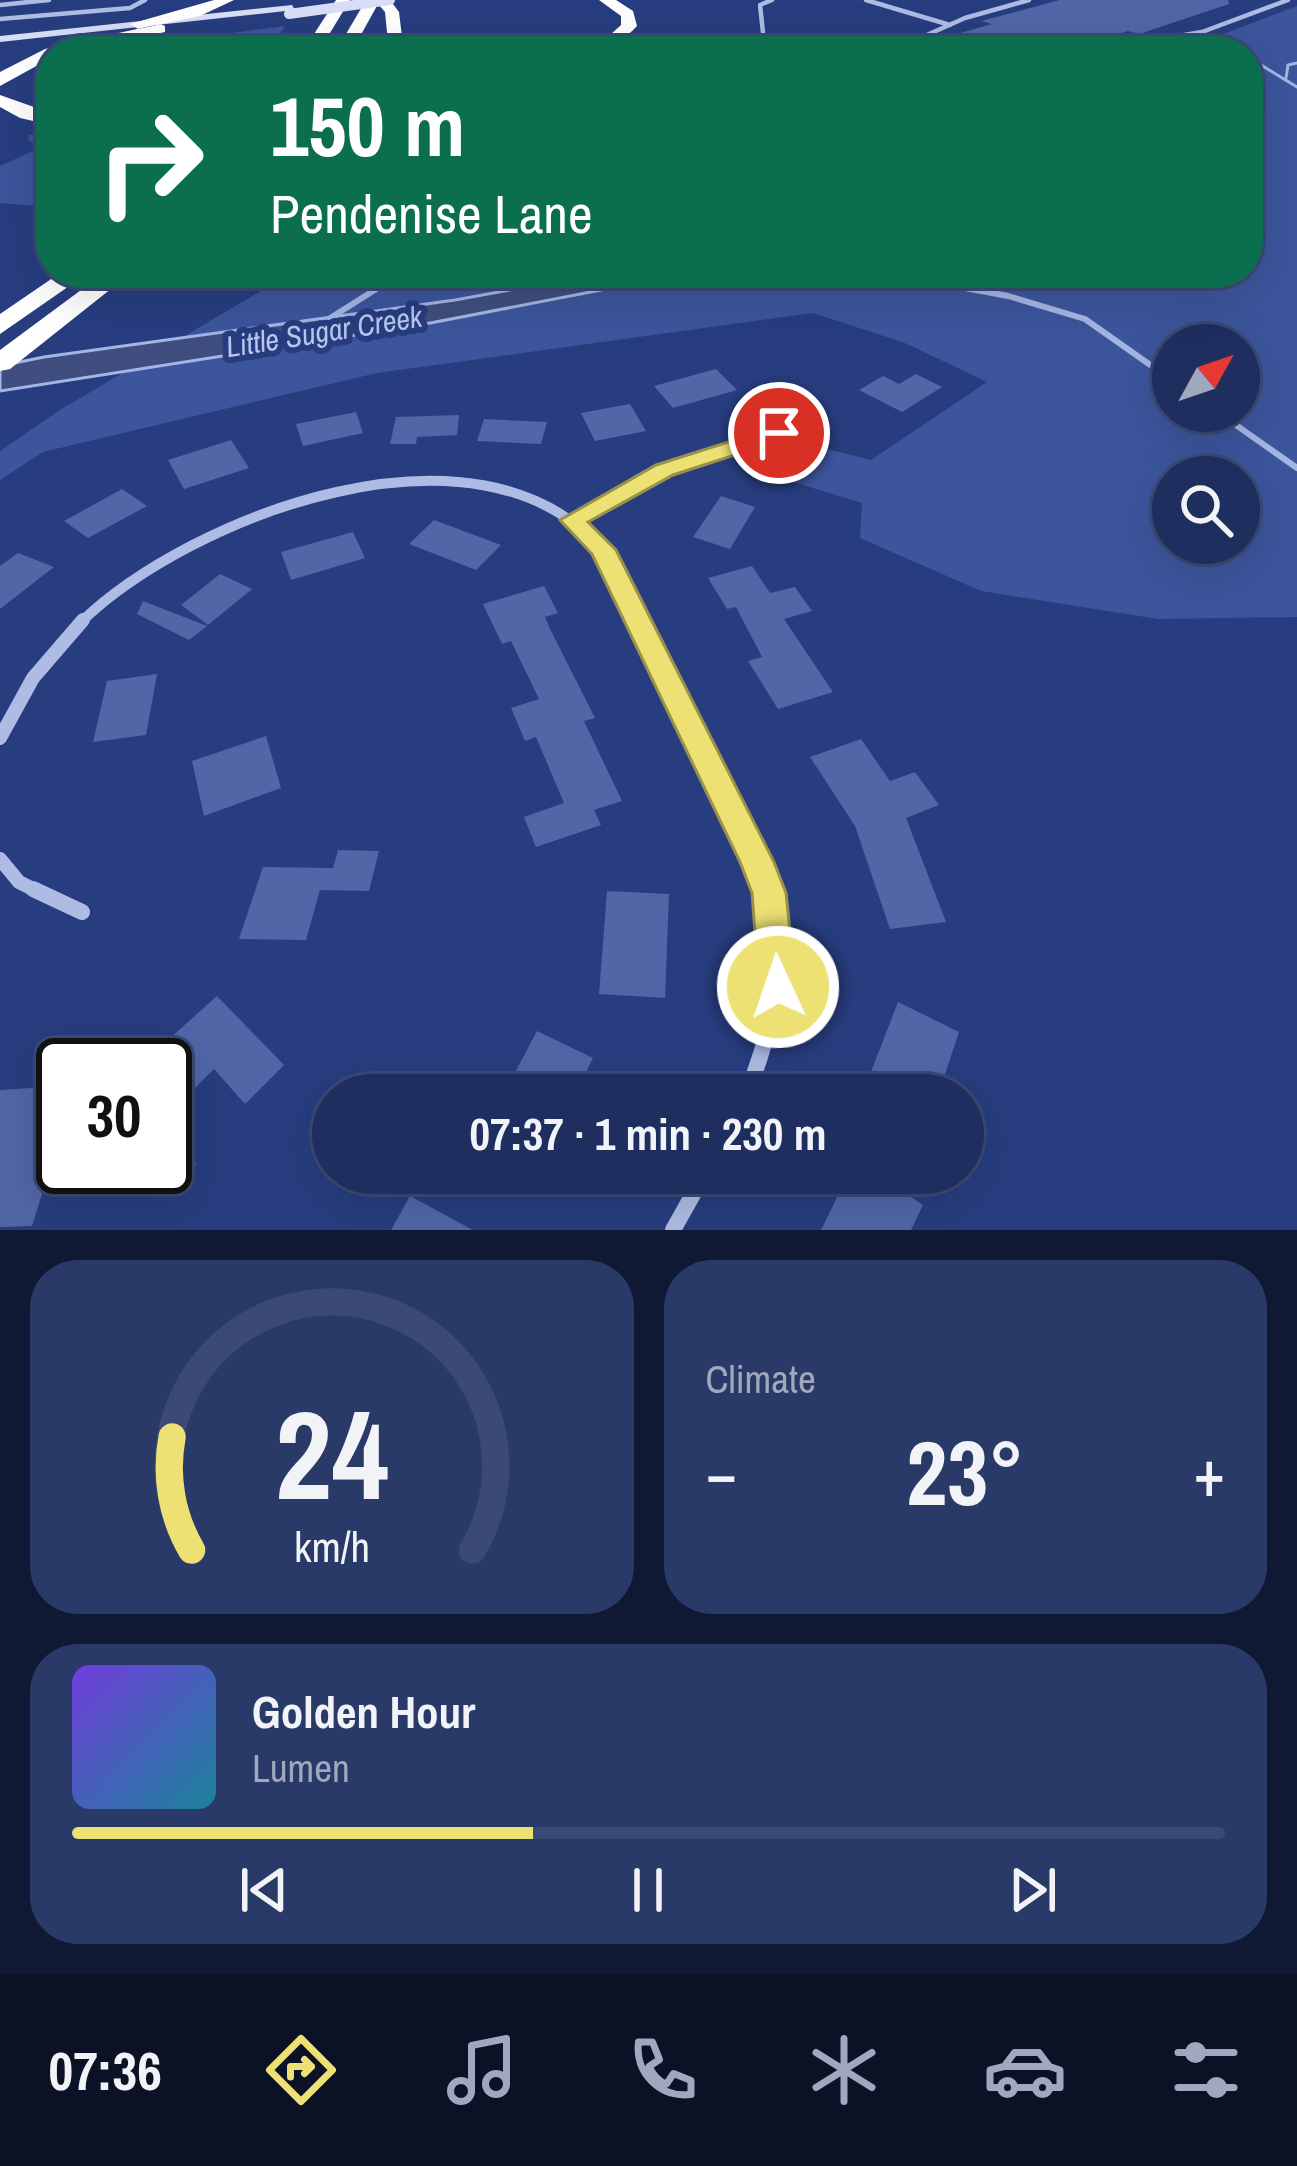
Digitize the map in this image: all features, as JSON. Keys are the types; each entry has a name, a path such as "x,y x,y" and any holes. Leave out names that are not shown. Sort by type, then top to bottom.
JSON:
{"highway":[{"path":"124,26 206,10 226,0"},
{"path":"606,0 628,14 629,26 617,36"},
{"path":"328,36 369,1"},
{"path":"340,36 369,1"},
{"path":"352,36 369,1"},
{"path":"363,36 369,1"},
{"path":"369,1 392,12 394,36"},
{"path":"124,36 160,28"},
{"path":"0,81 36,58"},
{"path":"0,100 36,116"},
{"path":"0,311 36,287"},
{"path":"0,326 54,288"},
{"path":"0,344 79,288"},
{"path":"0,363 100,288"},
{"path":"83,302 113,288"}],"main road":[{"path":"46,36 369,1"},
{"path":"69,36 369,1"},
{"path":"0,42 36,37"},
{"path":"0,42 36,39"}],"street":[{"path":"572,520 664,470 779,433"},
{"path":"0,738 35,672 80,620 149,566 237,522 356,489 440,480 521,494 572,520 603,550 769,893 778,987 771,1028 754,1074"},
{"path":"0,859 19,882 82,912"},
{"path":"673,1230 693,1194"}],"lane":[{"path":"0,4 49,0"},
{"path":"0,19 130,8 145,0"},
{"path":"762,36 760,5 772,0"},
{"path":"866,0 950,25"},
{"path":"925,36 1029,0"},
{"path":"1178,36 1202,32 1288,0"}],"shaded area":[{"path":"1297,6 1297,617 1158,619 981,591 860,538 862,503 744,467 801,458 819,447 871,460 987,382 905,343 813,313 377,373 43,452 0,480 0,451 266,288 1263,288 1263,36 1218,36"},
{"path":"285,26 279,36 208,36"},
{"path":"36,150 36,206 0,203 0,166"}],"water":[{"name":"Little Sugar Creek","path":"521,288 611,288 420,325 0,391 0,366 44,357"}],"building":[{"path":"1060,0 1228,0 1229,4 1139,34 950,36 992,24 981,21"},
{"path":"716,369 737,390 673,408 654,386"},
{"path":"916,374 942,387 902,412 859,390 883,376 899,384"},
{"path":"630,404 646,431 595,441 581,413"},
{"path":"356,412 363,433 303,446 296,424"},
{"path":"459,415 457,435 390,444 396,417"},
{"path":"484,419 547,422 541,444 477,441"},
{"path":"231,440 249,468 184,489 168,460"},
{"path":"122,489 147,506 88,538 64,521"},
{"path":"721,496 755,507 730,549 693,537"},
{"path":"434,520 501,545 476,570 409,544"},
{"path":"353,532 365,558 291,580 281,552"},
{"path":"18,553 54,567 0,609 0,566"},
{"path":"752,566 770,593 795,587 812,611 784,619 833,692 778,709 748,661 762,657 736,607 727,609 708,578"},
{"path":"220,574 252,589 208,625 181,605"},
{"path":"544,586 558,613 545,617 595,718 584,721 622,801 594,810 601,825 536,847 524,817 564,803 536,737 525,741 511,708 539,699 511,641 502,644 483,604"},
{"path":"143,601 207,626 189,640 137,614"},
{"path":"157,674 146,735 93,742 107,681"},
{"path":"266,736 281,788 204,816 192,761"},
{"path":"861,739 890,781 915,772 939,805 906,818 946,922 890,929 855,826 810,757"},
{"path":"338,850 379,851 369,891 320,890 306,940 239,939 263,867 333,868"},
{"path":"607,891 669,894 665,998 599,994"},
{"path":"217,996 284,1065 245,1104 214,1069 192,1091 192,1038 170,1038"},
{"path":"898,1002 959,1032 945,1074 870,1074"},
{"path":"537,1031 593,1058 585,1074 514,1074"},
{"path":"36,1088 36,1194 42,1194 32,1226 0,1227 0,1090"},
{"path":"839,1194 907,1194 923,1205 911,1230 821,1230"},
{"path":"410,1196 473,1230 391,1230"}],"waterway":[{"path":"1286,78 1288,65 1297,63"},
{"path":"1263,66 1297,87"},
{"name":"Little Sugar Creek","path":"324,322 378,288"},
{"path":"965,288 1085,319 1152,366"},
{"path":"1246,432 1297,468"}],"route":[{"path":"778,987 769,893 757,862 626,592 603,550 572,520 664,470 779,433"}]}
